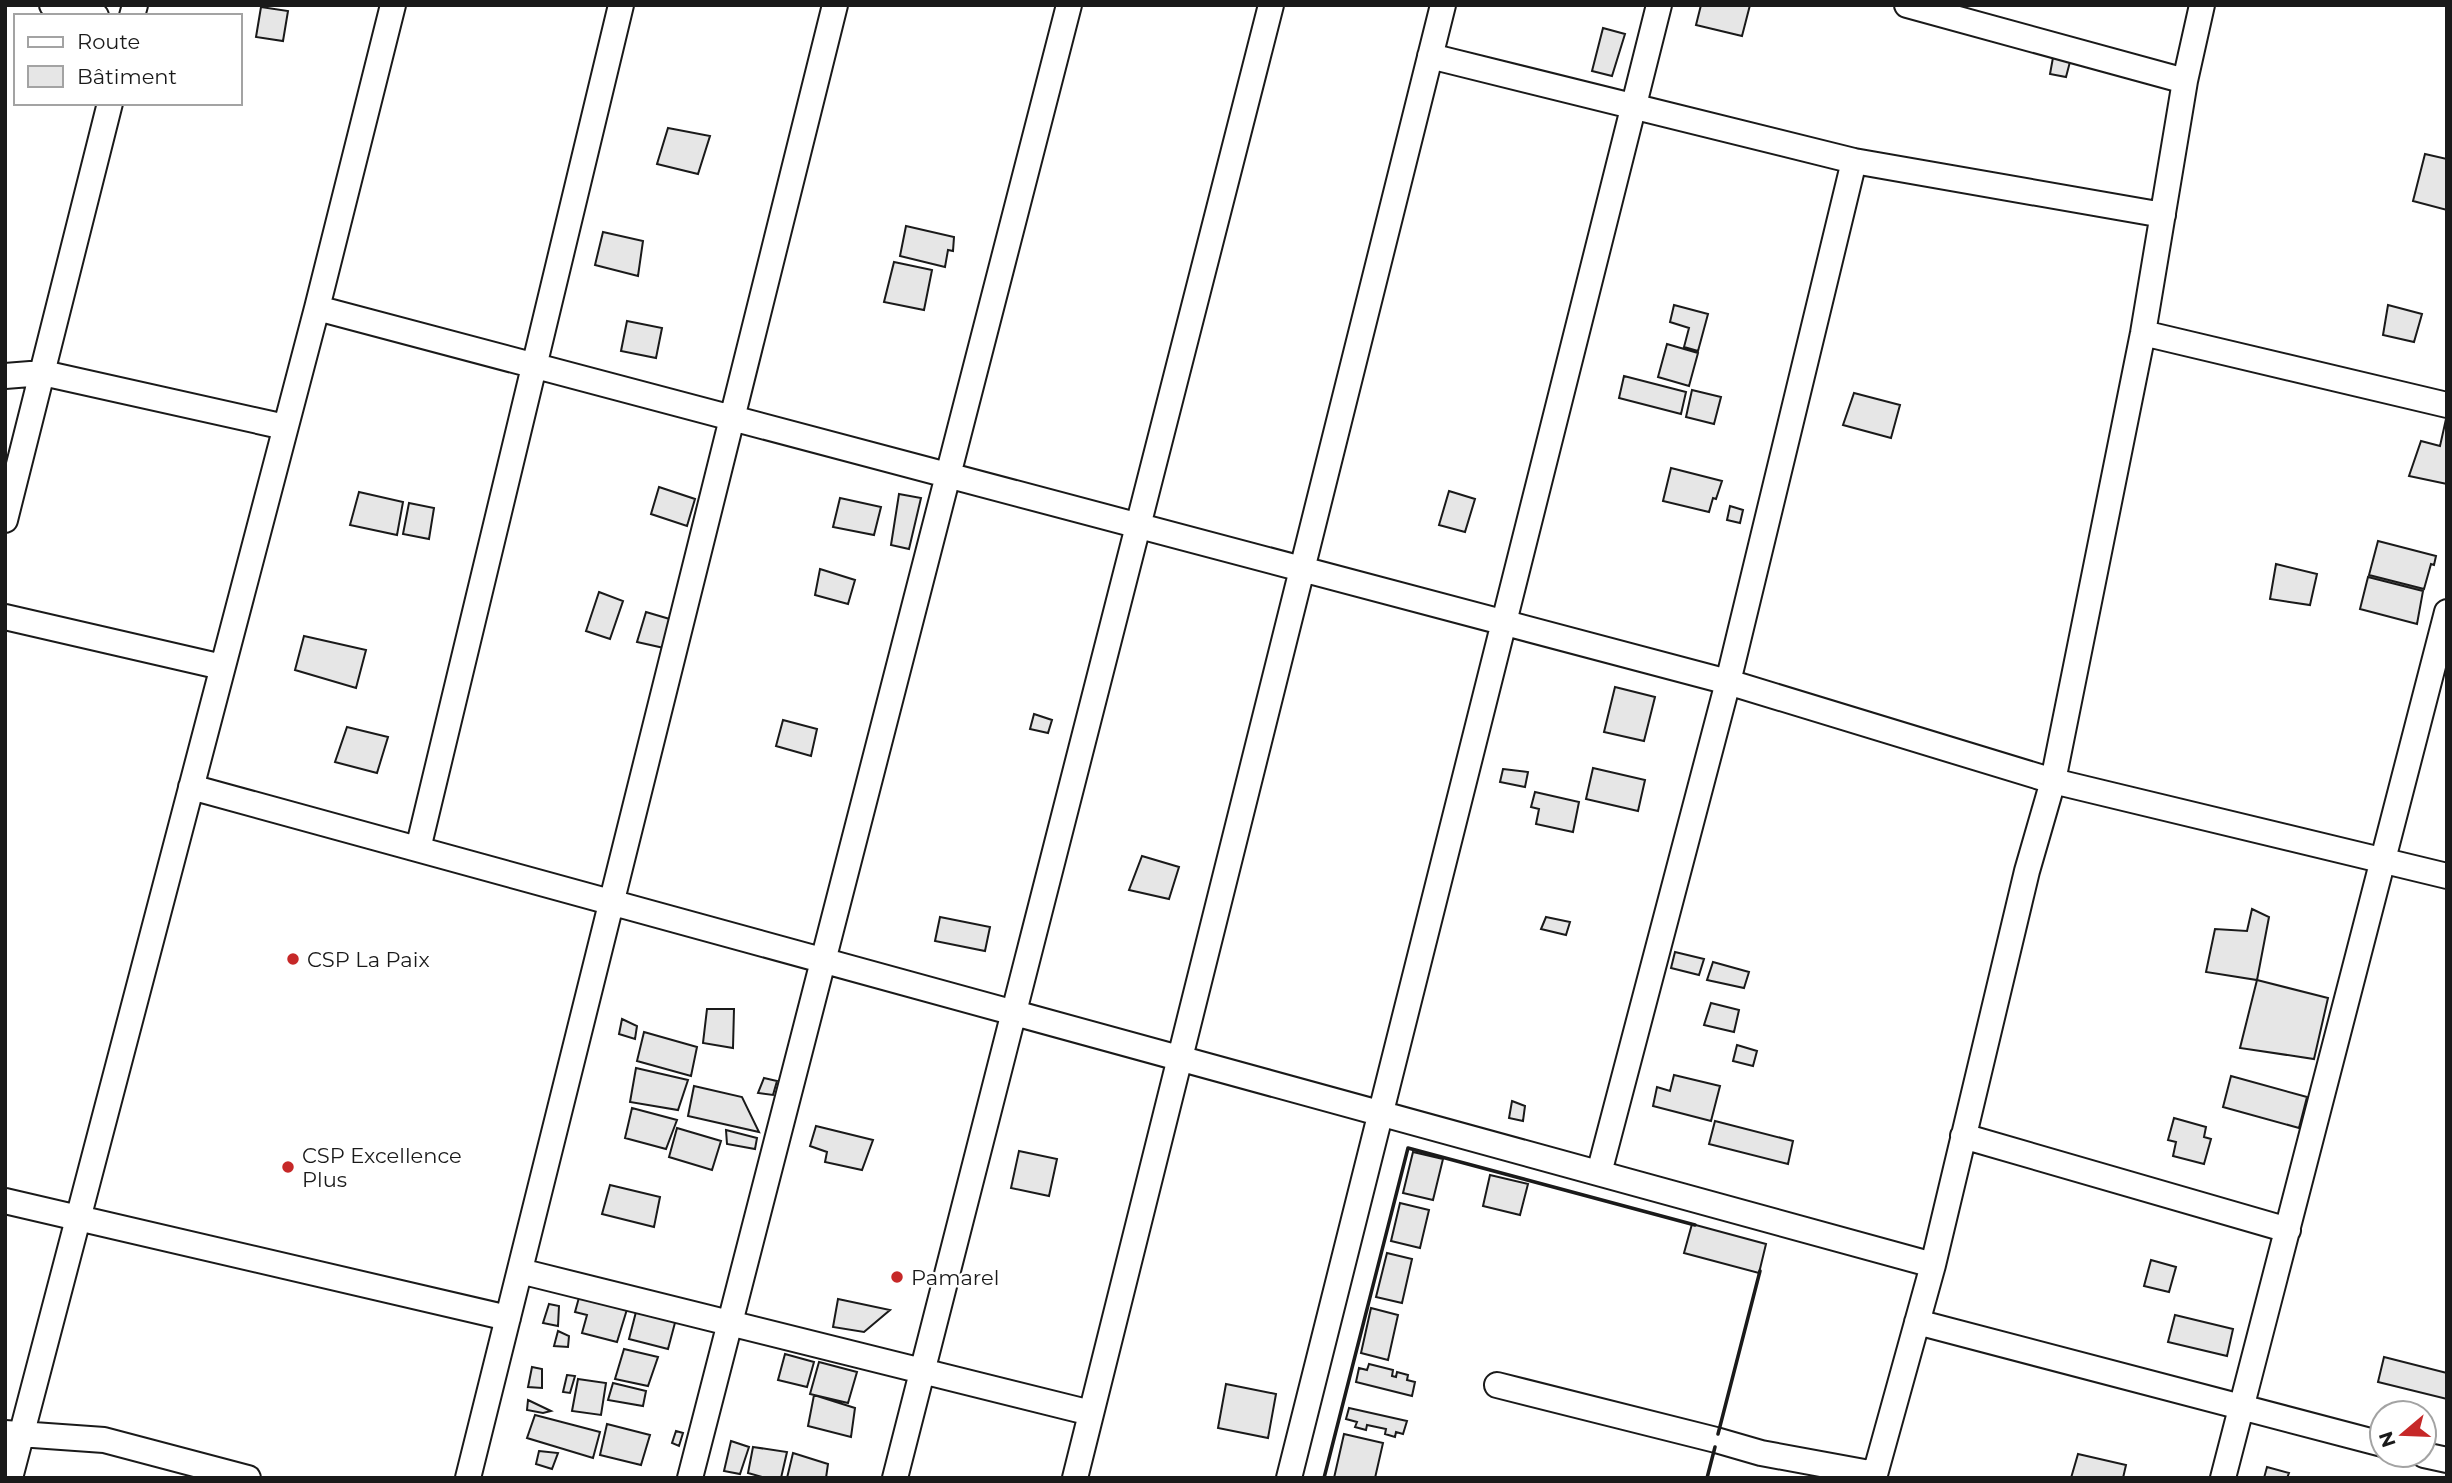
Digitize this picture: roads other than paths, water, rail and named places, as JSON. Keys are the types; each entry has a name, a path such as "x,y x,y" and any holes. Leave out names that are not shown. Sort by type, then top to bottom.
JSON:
{"street":[{"path":"52,5 88,14"},
{"path":"10,1478 13,1433 78,1218 317,308 393,5"},
{"path":"418,849 621,5"},
{"path":"468,1478 835,5"},
{"path":"690,1478 1069,5"},
{"path":"895,1478 1271,5"},
{"path":"1075,1478 1443,5"},
{"path":"1289,1478 1659,5"},
{"path":"1907,5 2185,81"},
{"path":"1497,1385 1761,1453 1874,1476 1933,1265 2027,871 2053,781 2143,333 2185,81 2202,5"},
{"path":"1430,56 1854,160 2163,215"},
{"path":"5,520 110,105"},
{"path":"1599,1173 1728,682 1854,160"},
{"path":"317,308 1728,682 2053,781 2447,876"},
{"path":"2143,333 2447,405"},
{"path":"5,376 43,373 285,427"},
{"path":"2223,1478 2447,612"},
{"path":"5,617 222,667"},
{"path":"191,786 1933,1265"},
{"path":"1963,1136 2288,1230"},
{"path":"5,1201 508,1318"},
{"path":"520,1271 1091,1413"},
{"path":"1917,1322 2368,1440"},
{"path":"13,1433 104,1440 248,1478"}],"place":[{"name":"CSP La Paix","path":"293,959"},
{"name":"CSP Excellence Plus","path":"288,1167"},
{"name":"Pamarel","path":"897,1277"}]}
